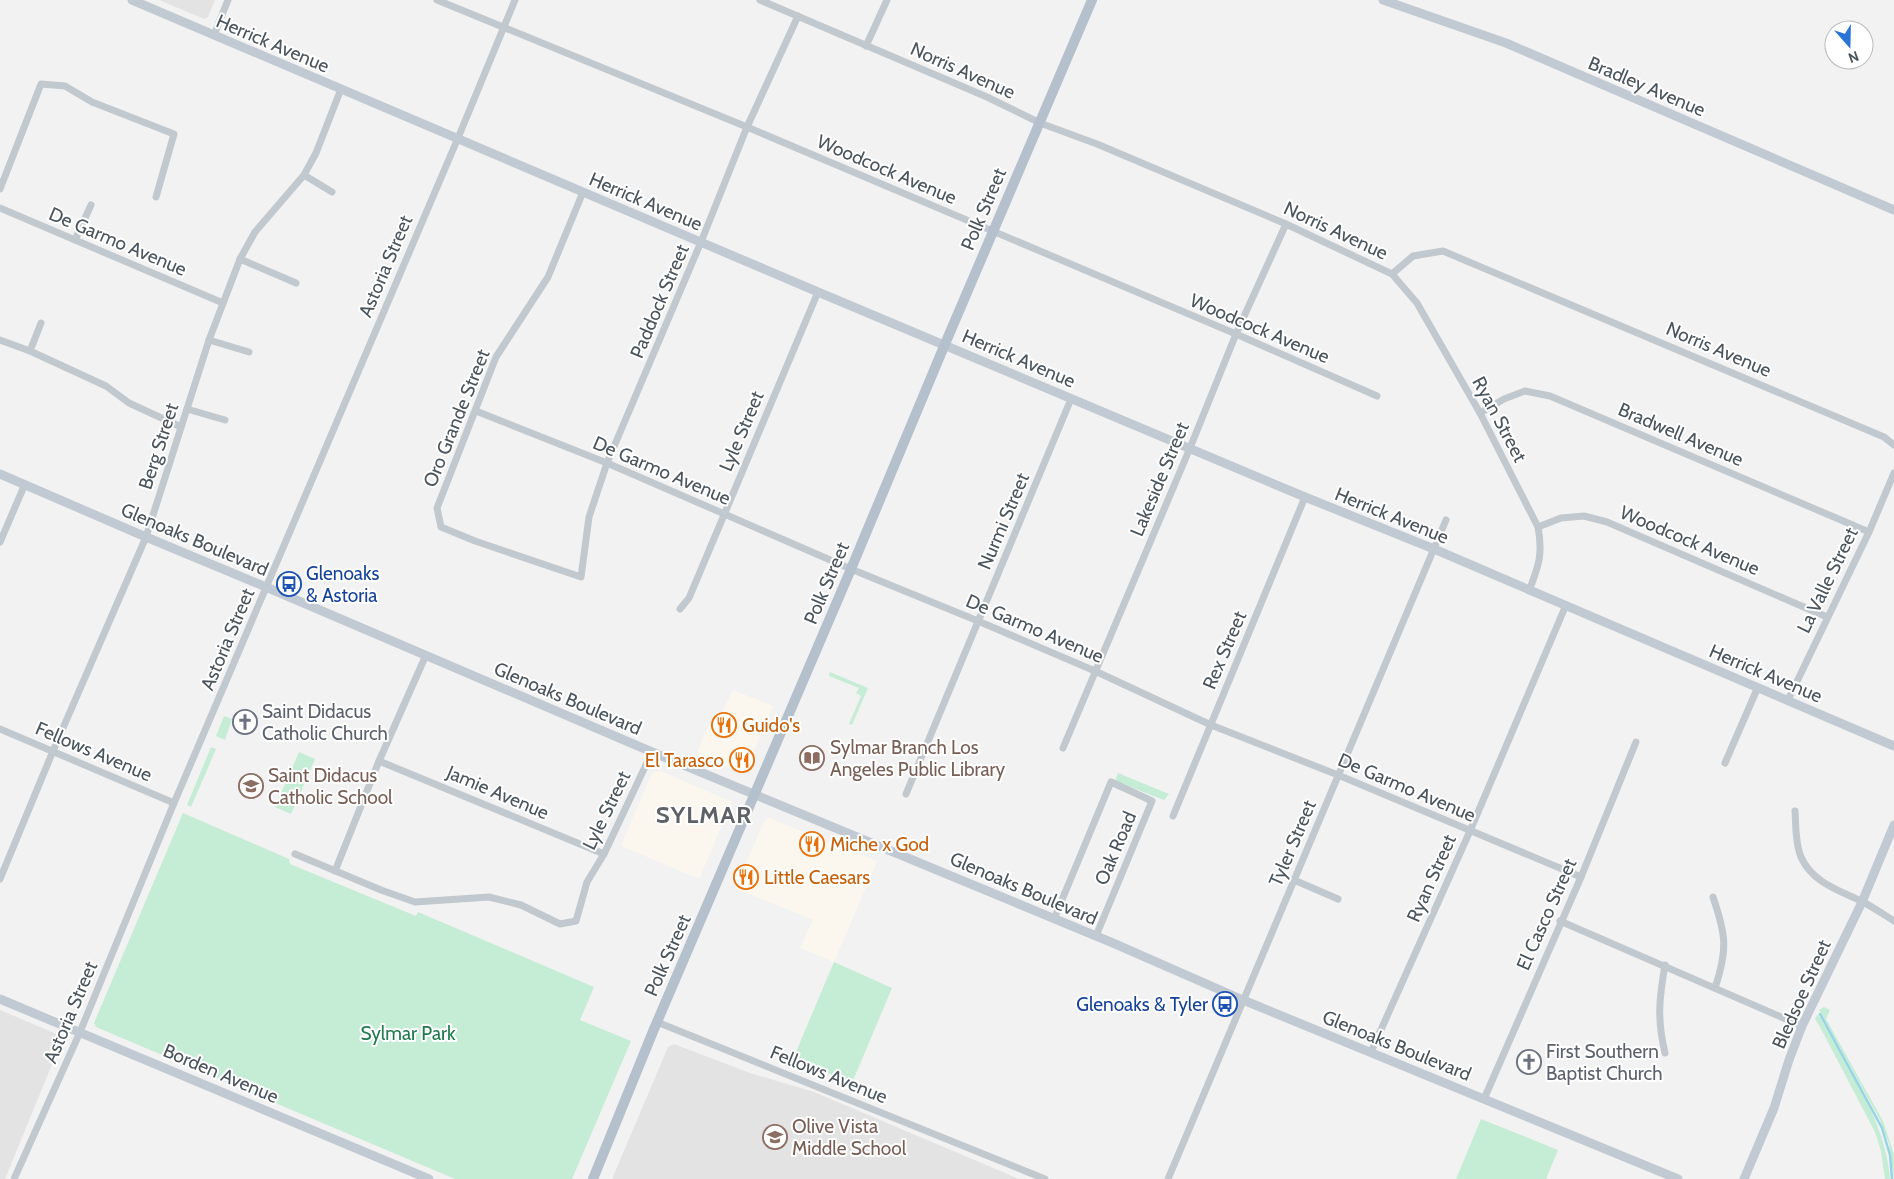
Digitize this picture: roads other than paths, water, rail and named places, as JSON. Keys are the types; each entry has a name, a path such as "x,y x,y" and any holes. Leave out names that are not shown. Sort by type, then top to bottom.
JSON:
{"main road":[{"name":"Polk Street","path":"593,1179 657,1022 1092,0"}],"street":[{"name":"Herrick Avenue","path":"132,0 1071,399 1434,549 1894,746"},
{"path":"214,35 228,0"},
{"name":"Woodcock Avenue","path":"438,0 747,127 1236,334 1377,396"},
{"name":"Astoria Street","path":"14,1179 80,1032 174,803 458,138 514,0"},
{"path":"866,46 886,0"},
{"name":"Bradley Avenue","path":"1383,0 1506,43 1894,210"},
{"name":"Norris Avenue","path":"764,1 987,97 1040,123 1097,144 1286,224 1392,274 1413,256 1443,251 1884,437 1894,445"},
{"name":"Paddock Street","path":"581,577 589,517 607,463 701,242 747,127 798,16"},
{"path":"0,189 41,84 65,86 92,102 174,134 156,198"},
{"name":"Berg Street","path":"0,879 146,537 209,340 240,259 255,232 304,175 316,153 341,89"},
{"path":"304,175 332,192"},
{"name":"Oro Grande Street","path":"581,577 475,541 441,527 437,508 496,357 548,277 584,192"},
{"path":"75,240 90,206"},
{"name":"De Garmo Avenue","path":"0,208 223,303"},
{"name":"Lakeside Street","path":"1063,748 1190,448 1236,334 1286,224"},
{"path":"240,259 296,283"},
{"name":"Ryan Street","path":"1392,274 1417,303 1480,414 1538,527 1541,546 1538,567 1529,591"},
{"name":"Lyle Street","path":"680,609 689,598 818,292"},
{"path":"30,351 41,323"},
{"path":"0,340 30,351 106,386 129,403 181,427"},
{"path":"209,340 249,352"},
{"name":"Bradwell Avenue","path":"1480,414 1504,399 1524,391 1550,396 1869,532"},
{"name":"Nurmi Street","path":"906,794 1071,399"},
{"path":"188,409 225,420"},
{"name":"De Garmo Avenue","path":"476,411 607,463 851,569 978,621 1095,671 1211,725 1338,775 1581,877"},
{"name":"La Valle Street","path":"1788,700 1869,532 1894,473"},
{"name":"Glenoaks Boulevard","path":"0,474 652,752 1054,918 1243,1000 1678,1179"},
{"path":"0,542 25,484"},
{"name":"Rex Street","path":"1173,816 1305,497"},
{"name":"Woodcock Avenue","path":"1538,527 1561,518 1584,516 1607,522 1827,617"},
{"name":"Tyler Street","path":"1168,1179 1446,520"},
{"name":"Ryan Street","path":"1371,1052 1470,831 1566,606"},
{"path":"294,854 336,871 380,760 426,655"},
{"path":"1725,762 1758,687"},
{"name":"Fellows Avenue","path":"0,729 174,803"},
{"name":"El Casco Street","path":"1484,1098 1560,921 1581,877 1636,742"},
{"name":"Lyle Street","path":"336,871 415,902 489,897 521,905 560,924 576,921 587,882 604,854 652,752"},
{"name":"Jamie Avenue","path":"380,760 604,854"},
{"name":"Oak Road","path":"1054,918 1111,782 1152,801 1096,936"},
{"path":"1795,811 1800,855 1807,868 1821,882 1862,902 1894,921"},
{"name":"Bledsoe Street","path":"1744,1179 1774,1108 1802,1026 1862,902 1894,825"},
{"path":"1294,880 1338,898"},
{"path":"1713,897 1725,938 1723,964 1715,988"},
{"path":"1560,921 1802,1026"},
{"path":"1665,965 1660,1000 1660,1028 1665,1053"},
{"name":"Borden Avenue","path":"0,999 429,1179"},
{"name":"Fellows Avenue","path":"657,1022 1045,1179"}],"waterway":[{"path":"1820,1014 1882,1128 1890,1155 1892,1179"}],"place":[{"name":"Glenoaks & Astoria","path":"289,584"},
{"name":"Saint Didacus Catholic Church","path":"245,722"},
{"name":"Guido's","path":"724,725"},
{"name":"Sylmar Branch Los Angeles Public Library","path":"812,758"},
{"name":"El Tarasco","path":"742,760"},
{"name":"Saint Didacus Catholic School","path":"251,786"},
{"name":"Miche x God","path":"812,844"},
{"name":"Little Caesars","path":"746,877"},
{"name":"Glenoaks & Tyler","path":"1225,1004"},
{"name":"First Southern Baptist Church","path":"1529,1062"},
{"name":"Olive Vista Middle School","path":"775,1137"}],"district":[{"name":"SYLMAR","path":"704,815"}],"park label":[{"name":"Sylmar Park","path":"408,1033"}]}
